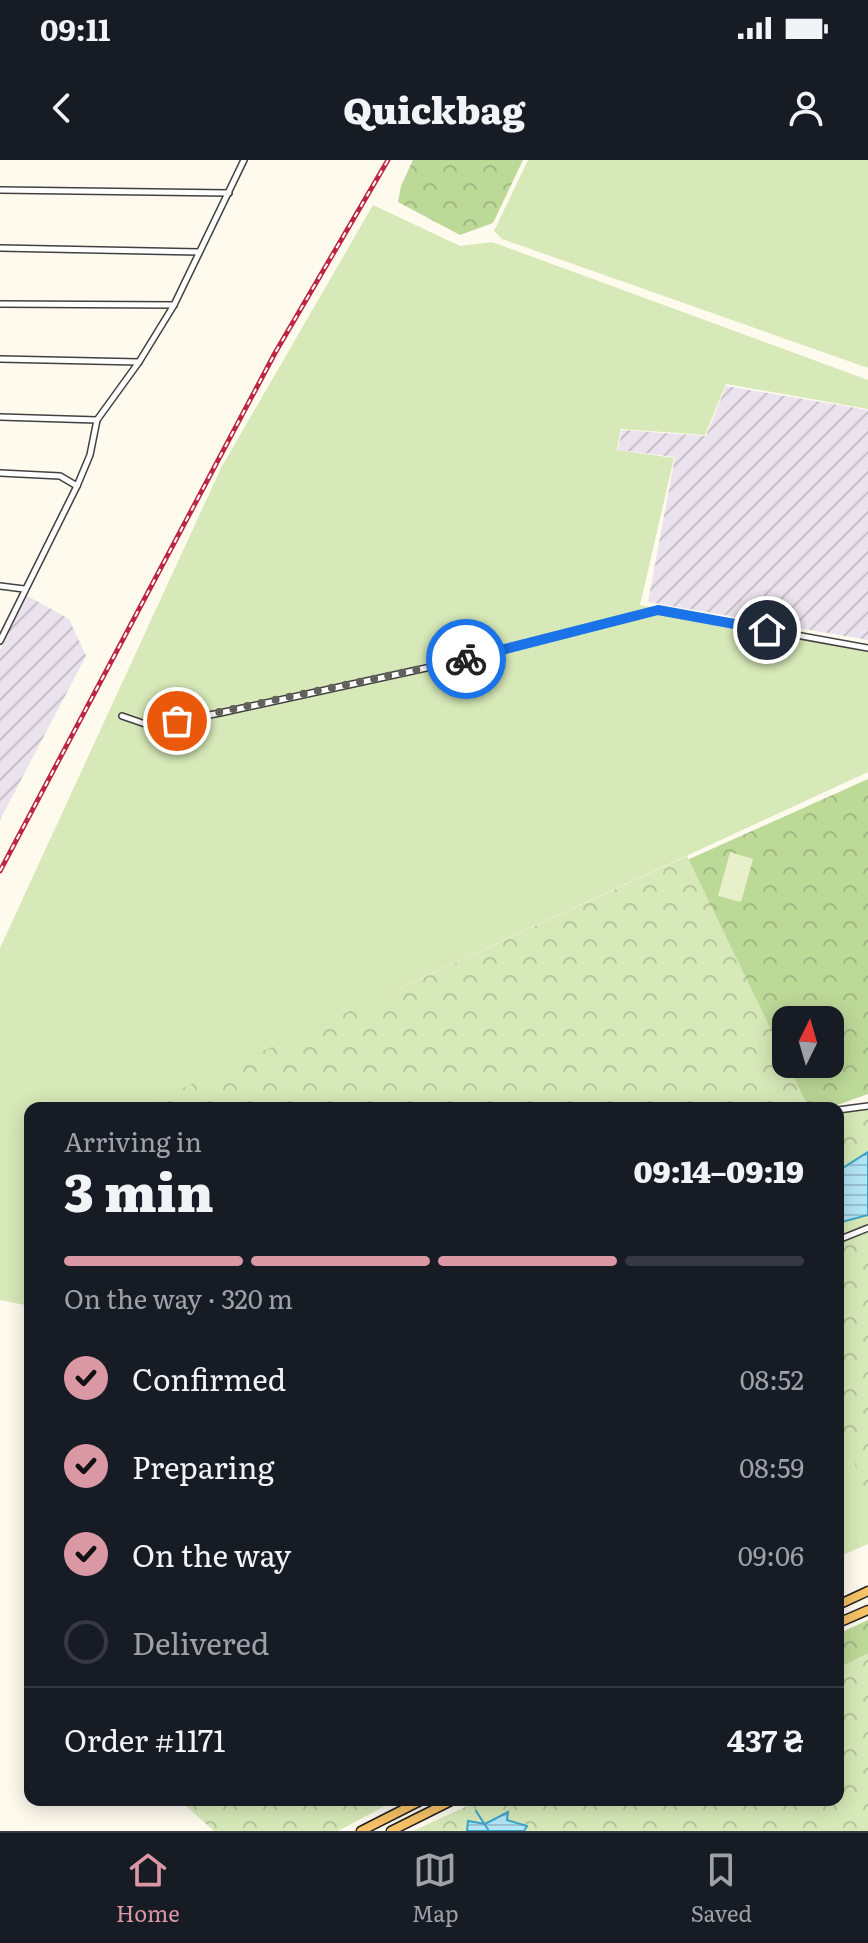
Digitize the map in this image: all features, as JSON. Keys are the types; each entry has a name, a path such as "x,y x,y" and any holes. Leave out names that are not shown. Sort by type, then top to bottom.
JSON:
{"main road":[{"path":"844,1602 868,1591"},
{"path":"844,1620 868,1610"},
{"path":"361,1831 410,1806"},
{"path":"391,1831 441,1806"}],"street":[{"path":"0,641 77,486 90,455 97,420 139,362 174,305 244,160"},
{"path":"0,190 229,193"},
{"path":"0,248 199,252"},
{"path":"0,304 174,305"},
{"path":"0,359 139,362"},
{"path":"0,417 97,420"},
{"path":"0,473 60,476 77,486"},
{"path":"0,586 24,589"},
{"path":"122,716 151,726 220,713 463,660 658,610 868,648"},
{"path":"844,1109 868,1106"},
{"path":"844,1238 868,1228"}],"shaded area":[{"path":"726,386 868,410 868,640 648,602 675,457 618,450 622,430 706,436"},
{"path":"26,595 69,619 86,656 0,820 0,650"}],"green space":[{"path":"413,160 523,160 493,223 460,235 398,202 401,186"},
{"path":"528,160 868,160 868,368 502,239 494,231"},
{"path":"373,205 460,246 492,242 868,380 868,409 726,384 705,435 621,429 617,450 674,458 640,605 868,651 868,772 153,1102 24,1102 24,1305 0,1300 0,948 221,468"},
{"path":"868,779 868,1094 844,1103 146,1102"},
{"path":"730,852 753,859 741,902 718,896"},
{"path":"687,856 772,1032 772,1078 794,1078 806,1102 153,1102"},
{"path":"868,1109 868,1544 844,1554 844,1113"},
{"path":"844,1437 868,1497 868,1534 844,1545"},
{"path":"868,1620 868,1681 844,1692 844,1631"},
{"path":"868,1653 868,1831 413,1831 467,1806 844,1806 844,1665"},
{"path":"186,1806 385,1806 338,1831 214,1831"}],"water":[{"path":"868,1152 868,1215 844,1221 844,1167"},
{"path":"508,1812 507,1820 527,1826 524,1831 467,1831 468,1821 485,1824"}],"waterway":[{"path":"476,1811 489,1831"}],"railway":[{"path":"0,871 275,353 388,160"}],"way so far":[{"path":"177,721 466,659"}],"route":[{"path":"466,659 658,610 767,630"}]}
